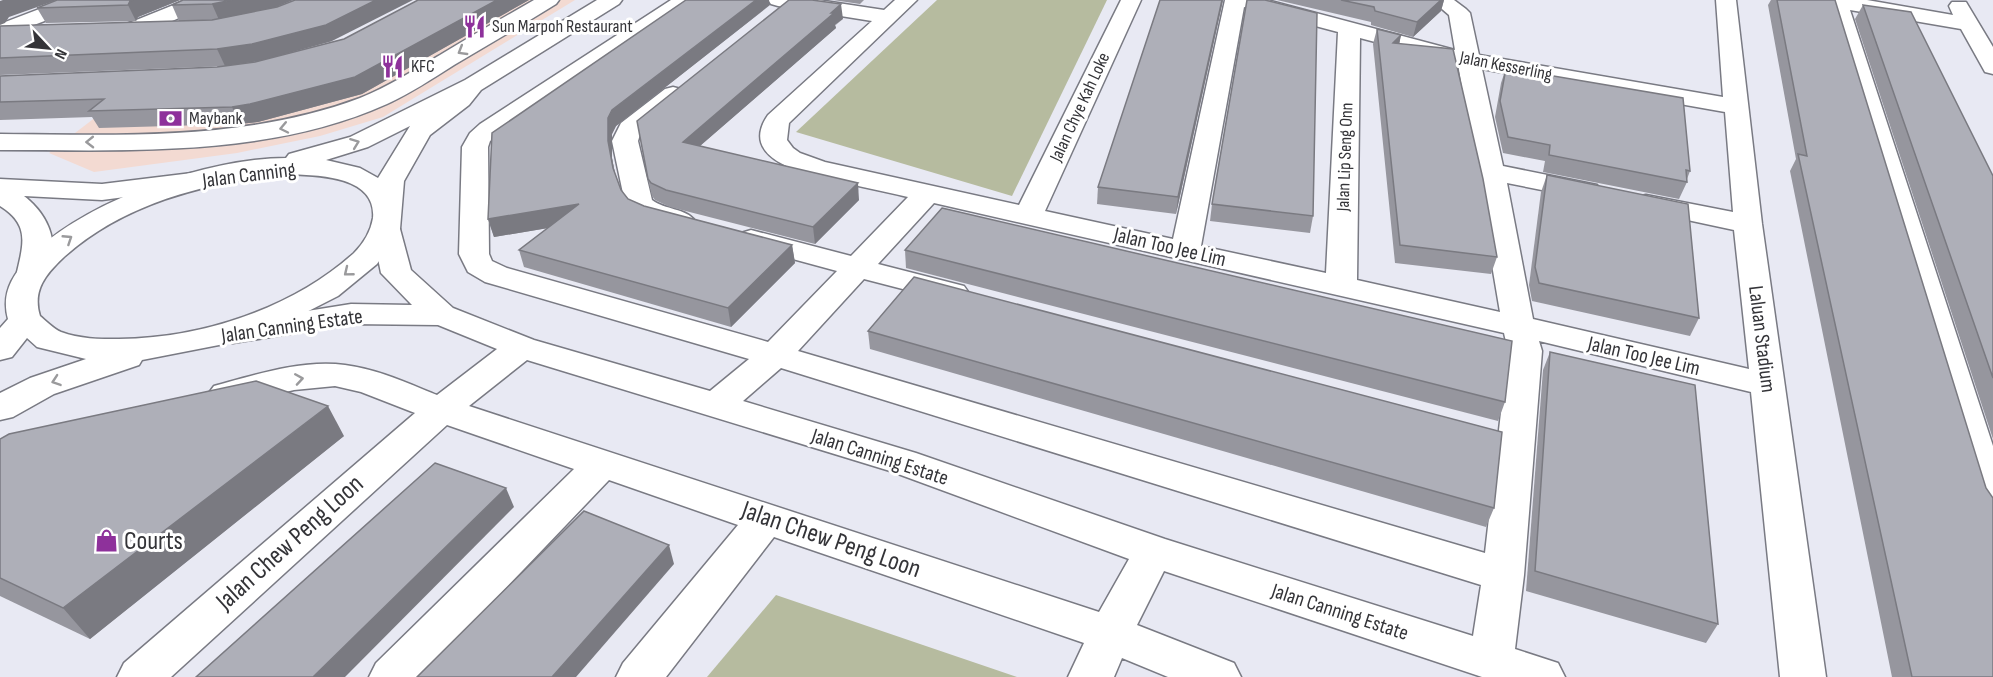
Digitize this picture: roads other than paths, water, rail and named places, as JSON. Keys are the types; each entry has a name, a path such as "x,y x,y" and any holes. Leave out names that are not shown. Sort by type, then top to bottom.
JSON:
{"street":[{"path":"0,32 82,0"},
{"path":"132,30 204,0"},
{"path":"0,141 209,139 271,131 312,122 370,102 405,86 549,0"},
{"path":"237,172 317,156 359,142 473,85 612,0"},
{"path":"685,0 479,138 475,147 475,260 486,272 775,355 1503,574"},
{"name":"Jalan Chye Kah Loke","path":"1029,214 1131,0"},
{"path":"1185,251 1235,0"},
{"name":"Jalan Kesserling","path":"1243,0 1468,60 1737,106"},
{"path":"1429,0 1457,10 1491,172 1518,326 1525,351 1506,439 1503,574 1491,661"},
{"name":"Laluan Stadium","path":"1726,0 1748,224 1803,677"},
{"path":"1956,0 1993,67"},
{"path":"1969,24 1889,5 1834,1 1993,506"},
{"path":"781,6 898,9"},
{"name":"Jalan Too Jee Lim","path":"898,9 777,120 772,130 779,150 801,164 1341,285 1768,385"},
{"name":"Jalan Lip Seng Onn","path":"1341,285 1349,28"},
{"path":"108,31 188,29"},
{"path":"0,32 60,32"},
{"path":"698,74 634,124 626,133 625,141 636,197 643,208 659,215 985,301"},
{"path":"442,315 396,273 387,218 390,181 420,130 460,100 473,85"},
{"name":"Jalan Canning","path":"25,320 21,297 32,272 60,244 99,218 146,197 196,180 237,172 283,167 324,168 355,176 378,189 387,218"},
{"path":"1491,172 1748,224"},
{"path":"0,188 102,192 196,180"},
{"path":"716,405 775,355 928,193"},
{"path":"0,194 28,213 37,228 39,242 32,272"},
{"path":"0,408 42,386 152,349 207,338 272,317 327,289 366,258 387,218"},
{"name":"Jalan Canning Estate","path":"207,338 351,314 442,315 522,347 903,462 1154,552 1542,677"},
{"path":"0,349 25,320 49,340 94,350 152,349"},
{"name":"Jalan Chew Peng Loon","path":"140,677 441,410 522,347"},
{"name":"Jalan Chew Peng Loon","path":"194,400 298,379 337,375 363,381 441,410 1110,634 1218,677"},
{"path":"392,677 602,464"},
{"path":"639,677 767,518"},
{"path":"1091,677 1110,634 1154,552"}],"place":[{"name":"Sun Marpoh Restaurant","path":"474,26"},
{"name":"KFC","path":"393,66"},
{"name":"Maybank","path":"171,118"},
{"name":"Courts","path":"106,541"}]}
